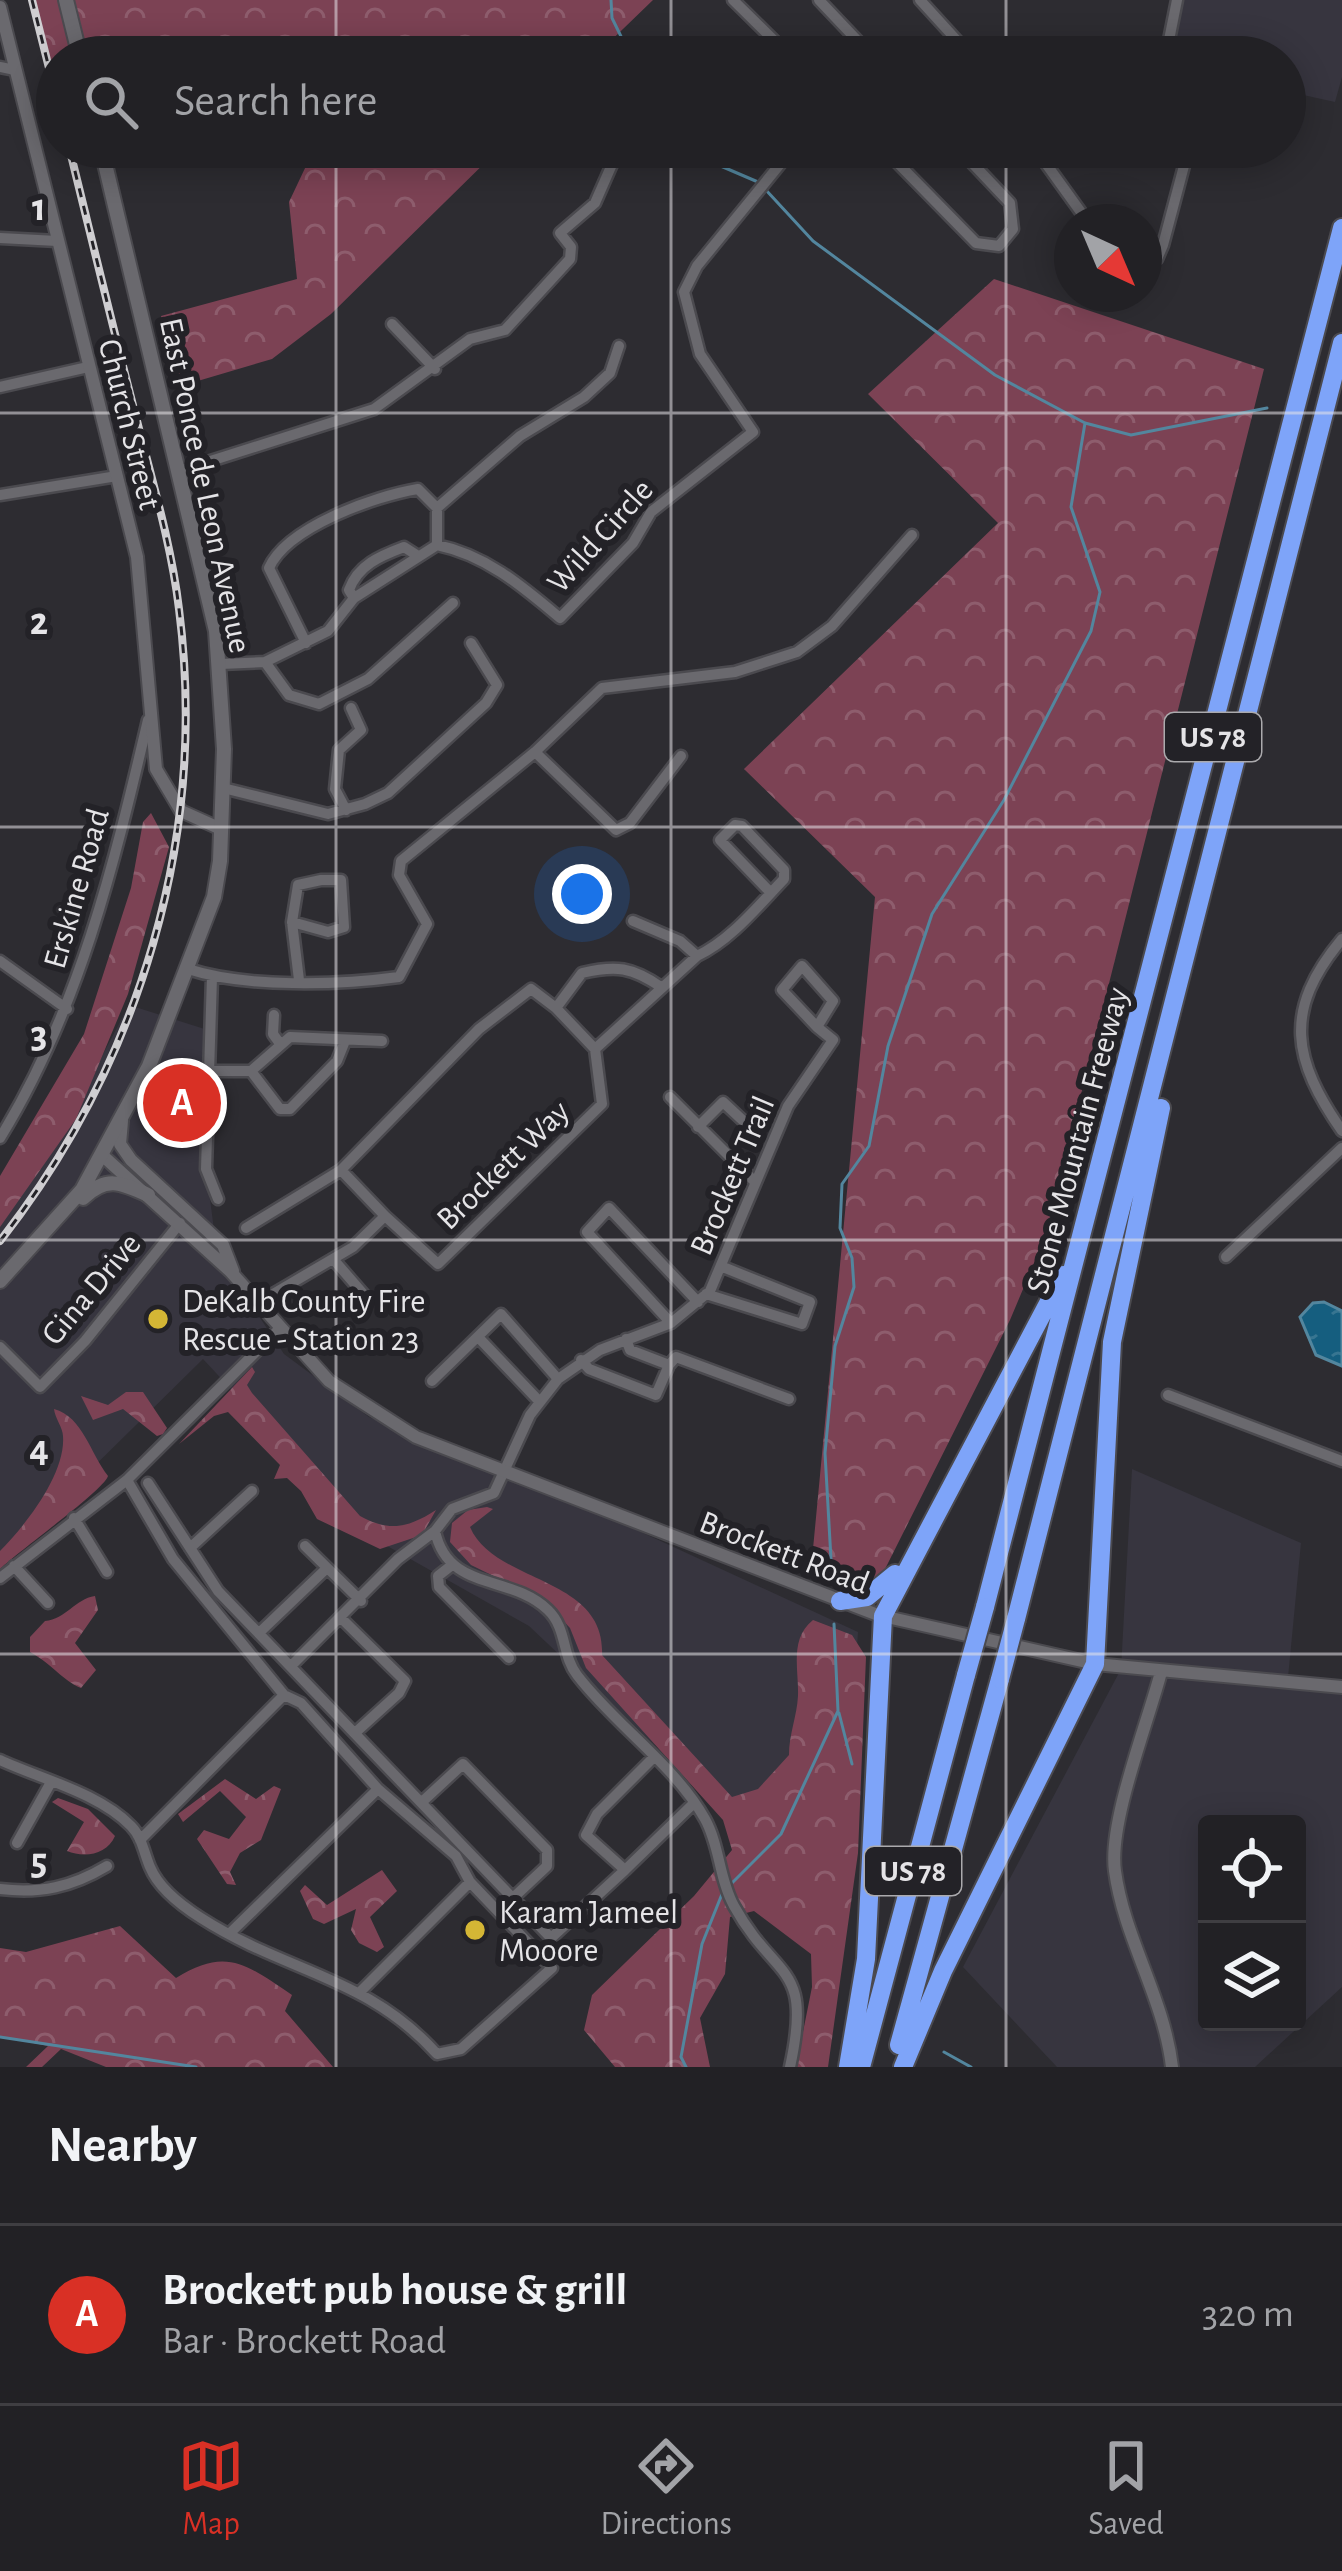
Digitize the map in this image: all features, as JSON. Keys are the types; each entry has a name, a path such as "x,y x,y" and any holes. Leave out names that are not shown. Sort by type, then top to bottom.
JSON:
{"highway":[{"name":"Stone Mountain Freeway","path":"861,2067 1342,228"},
{"name":"Stone Mountain Freeway","path":"892,2067 1016,1619 1342,344"},
{"path":"903,2067 943,1971 1096,1664 1115,1320 1219,838"},
{"path":"848,2067 866,1958 883,1616 1079,1244"},
{"path":"840,1601 882,1589 922,1536"}],"main road":[{"path":"66,0 75,36"},
{"name":"East Ponce de Leon Avenue","path":"0,1281 65,1213 122,1119 188,970 214,897 221,829 220,664 106,168"},
{"path":"65,1213 98,1183 113,1181 148,1195"}],"street":[{"path":"733,0 770,36"},
{"path":"819,0 853,36"},
{"path":"920,0 953,36"},
{"path":"1170,36 1177,0"},
{"name":"Church Street","path":"0,7 8,69 36,167"},
{"name":"Church Street","path":"36,168 117,476 145,603 156,769"},
{"path":"179,471 374,409 470,339 505,330 570,259 571,247 560,233 595,203 610,168"},
{"name":"Wild Circle","path":"436,545 466,551 515,581 560,618 633,543 651,512 753,432 700,354 684,292 697,266 776,168"},
{"path":"903,168 976,243 999,245 1013,229 1010,203 978,168"},
{"path":"1049,168 1075,204"},
{"path":"1162,247 1184,168"},
{"path":"0,238 57,241"},
{"path":"392,324 434,369"},
{"path":"437,508 520,436 610,374 619,346"},
{"path":"0,387 88,367"},
{"path":"0,495 117,476"},
{"path":"220,664 265,662 306,643 328,632 354,598 415,554 436,545 437,508 418,489 379,495 278,548 269,568 306,643"},
{"path":"188,970 212,977 336,986 399,977 427,924 399,875 401,861 535,752 602,688 735,672 797,652 832,626 912,535"},
{"path":"354,598 349,590 354,577 379,556 404,547 415,554"},
{"path":"265,662 289,695 319,704 349,692 453,603"},
{"path":"224,788 302,811 346,810 388,793 486,704 497,686 471,643"},
{"path":"346,810 335,789 339,750 361,730 351,708"},
{"name":"Erskine Road","path":"0,1138 29,1091 67,1009 109,880 151,711"},
{"path":"535,752 616,830 630,823 681,756"},
{"path":"136,768 156,769 181,811 221,829"},
{"path":"246,1228 341,1170 479,1029 531,989 596,1048 697,956 714,948 771,892 784,879 784,870 735,825 720,840 771,892"},
{"path":"292,922 328,932 344,927 341,880 298,885 292,922 299,980"},
{"path":"633,921 680,941 697,956"},
{"path":"1342,939 1316,980 1300,1039 1310,1084 1342,1131"},
{"path":"0,961 67,1009"},
{"path":"556,1008 582,973 616,965 637,971 661,987"},
{"name":"Brockett Trail","path":"505,1473 539,1401 558,1379 581,1360 671,1323 702,1298 723,1267 788,1106 832,1040 817,1027 782,990 802,966 833,1000 817,1027"},
{"path":"212,977 206,1168 218,1199"},
{"path":"274,1015 273,1034 281,1045"},
{"path":"208,1071 251,1071 290,1037 382,1041"},
{"path":"251,1071 280,1109 290,1109 337,1060 345,1041"},
{"name":"Brockett Way","path":"341,1170 439,1264 602,1104 596,1048"},
{"path":"670,1097 755,1182"},
{"path":"698,1127 723,1102 752,1129"},
{"path":"122,1119 120,1144 130,1160 223,1245 236,1277"},
{"path":"1226,1257 1342,1148"},
{"name":"Brockett Road","path":"103,1155 236,1277 278,1330 328,1381 374,1414 505,1473 883,1616 1096,1664 1342,1687"},
{"path":"671,1323 587,1232 609,1208 702,1298 802,1324 810,1302 723,1267"},
{"name":"Brockett Way","path":"256,1304 333,1259 385,1216"},
{"name":"Gina Drive","path":"0,1347 40,1387 85,1341 180,1223"},
{"path":"333,1259 365,1297"},
{"path":"432,1382 501,1314 558,1379"},
{"path":"0,1578 127,1480 278,1330"},
{"path":"478,1337 539,1401"},
{"path":"626,1340 631,1350 669,1365"},
{"path":"581,1360 590,1369 656,1395 676,1357 789,1399"},
{"path":"1168,1395 1342,1461"},
{"path":"292,1665 458,1504 490,1497 505,1473"},
{"path":"0,1760 102,1805 132,1827 151,1870 171,1896 292,1967 361,1991 392,2009 437,2054 446,2056 552,1968 470,1882 456,1856 378,1789 301,1703 284,1695 173,1559 127,1480"},
{"path":"148,1483 218,1591 550,1938 694,1803"},
{"path":"190,1547 252,1491"},
{"path":"74,1518 107,1572"},
{"path":"435,1531 452,1565 470,1578 525,1592 553,1615 572,1668 706,1821 730,1900 792,1979 799,2001 790,2067"},
{"path":"304,1546 361,1601"},
{"path":"452,1565 438,1576 439,1587 509,1658"},
{"path":"14,1566 48,1603"},
{"path":"260,1632 327,1568"},
{"path":"342,1619 405,1681 399,1694 356,1732"},
{"path":"1161,1672 1113,1856 1123,1902 1160,2004 1172,2067"},
{"path":"140,1840 284,1695"},
{"path":"625,1870 585,1832 652,1759"},
{"path":"423,1801 463,1764 547,1850 547,1866 514,1897"},
{"path":"17,1843 50,1784"},
{"path":"229,1934 378,1789"},
{"path":"0,1889 33,1893 81,1881 106,1866"},
{"path":"361,1991 470,1882"}],"shaded area":[{"path":"1182,0 1342,0 1342,77 1335,102 1306,96 1306,36 1175,36"},
{"path":"129,1005 214,1032 203,1145 217,1253 284,1354 369,1417 602,1514 858,1632 846,1821 729,1815 529,1626 366,1534 203,1359 0,1559 0,1208 90,1079"},
{"path":"1132,1469 1301,1543 1287,1688 1342,1691 1342,1987 1306,2020 1306,1815 1198,1815 1198,2031 1294,2031 1255,2067 1057,2067 963,1967 1121,1669"}],"green space":[{"path":"29,0 653,0 616,36 38,36"},
{"path":"305,168 480,168 331,314 272,359 174,388 161,316 297,279 289,202"},
{"path":"994,279 1054,299 1054,312 1093,312 1264,369 1045,1237 1010,1320 877,1585 811,1570 875,897 744,769 998,523 868,394"},
{"path":"151,813 169,847 128,994 76,1119 0,1227 0,1176 84,1034 131,888 143,822"},
{"path":"252,1367 255,1372 247,1385 252,1393 360,1516 398,1526 436,1510 422,1535 380,1549 317,1519 301,1491 287,1478 274,1479 280,1465 228,1412 214,1416 179,1444"},
{"path":"126,1392 143,1392 167,1428 163,1434 157,1436 123,1409 93,1420 81,1396 108,1405"},
{"path":"54,1409 79,1428 108,1476 0,1569 0,1551 32,1514 58,1466 63,1436"},
{"path":"493,1509 470,1527 483,1546 586,1610 598,1629 602,1655 732,1797 758,1789 789,1755 798,1696 798,1646 813,1620 852,1635 866,1657 858,1853 828,2067 796,2067 812,1987 811,1954 754,1911 730,1917 725,1974 700,2018 710,2067 615,2067 584,2030 592,1995 694,1896 732,1850 723,1820 586,1668 570,1628 545,1601 471,1565 450,1542 452,1523 468,1510"},
{"path":"95,1596 98,1610 75,1643 96,1670 81,1688 30,1652 30,1637 45,1621"},
{"path":"225,1779 256,1799 274,1786 281,1789 261,1840 240,1853 230,1872 236,1885 227,1884 197,1839 204,1830 229,1839 246,1817 220,1791 183,1822 178,1814"},
{"path":"58,1798 88,1809 115,1836 107,1847 94,1853 67,1851 84,1822 52,1802"},
{"path":"382,1870 397,1891 370,1917 384,1947 377,1952 359,1943 351,1930 356,1909 324,1924 313,1919 300,1891 305,1885 327,1905"},
{"path":"120,1926 176,1978 223,1961 249,1968 276,1984 292,1995 285,2011 333,2067 106,2067 61,2049 42,2067 26,2067 48,2046 0,2036 0,1948 26,1952"}],"water":[{"path":"1324,1302 1342,1311 1342,1366 1316,1355 1300,1317 1313,1303"}],"waterway":[{"path":"611,0 612,18 621,36"},
{"path":"725,168 758,182"},
{"path":"765,189 813,241 995,375 1085,423 1131,435 1267,408"},
{"path":"832,1577 825,1453 835,1346 854,1287 852,1258 840,1228 842,1184 869,1146 888,1046 932,914 1004,800 1091,631 1100,592 1071,507 1085,423"},
{"path":"728,1887 781,1834 838,1711 834,1624"},
{"path":"839,1713 852,1764"},
{"path":"686,2067 681,2057 702,1944 722,1894"},
{"path":"0,2037 196,2067"},
{"path":"944,2052 971,2067"}],"railway":[{"path":"32,0 41,36"},
{"path":"0,1241 49,1172 92,1098 126,1022 153,943 172,862 183,779 185,694 171,559 74,168"}],"place":[{"name":"Brockett pub house & grill","path":"182,1103"},
{"name":"DeKalb County Fire Rescue - Station 23","path":"158,1319"},
{"name":"Karam Jameel Mooore","path":"475,1930"}]}
